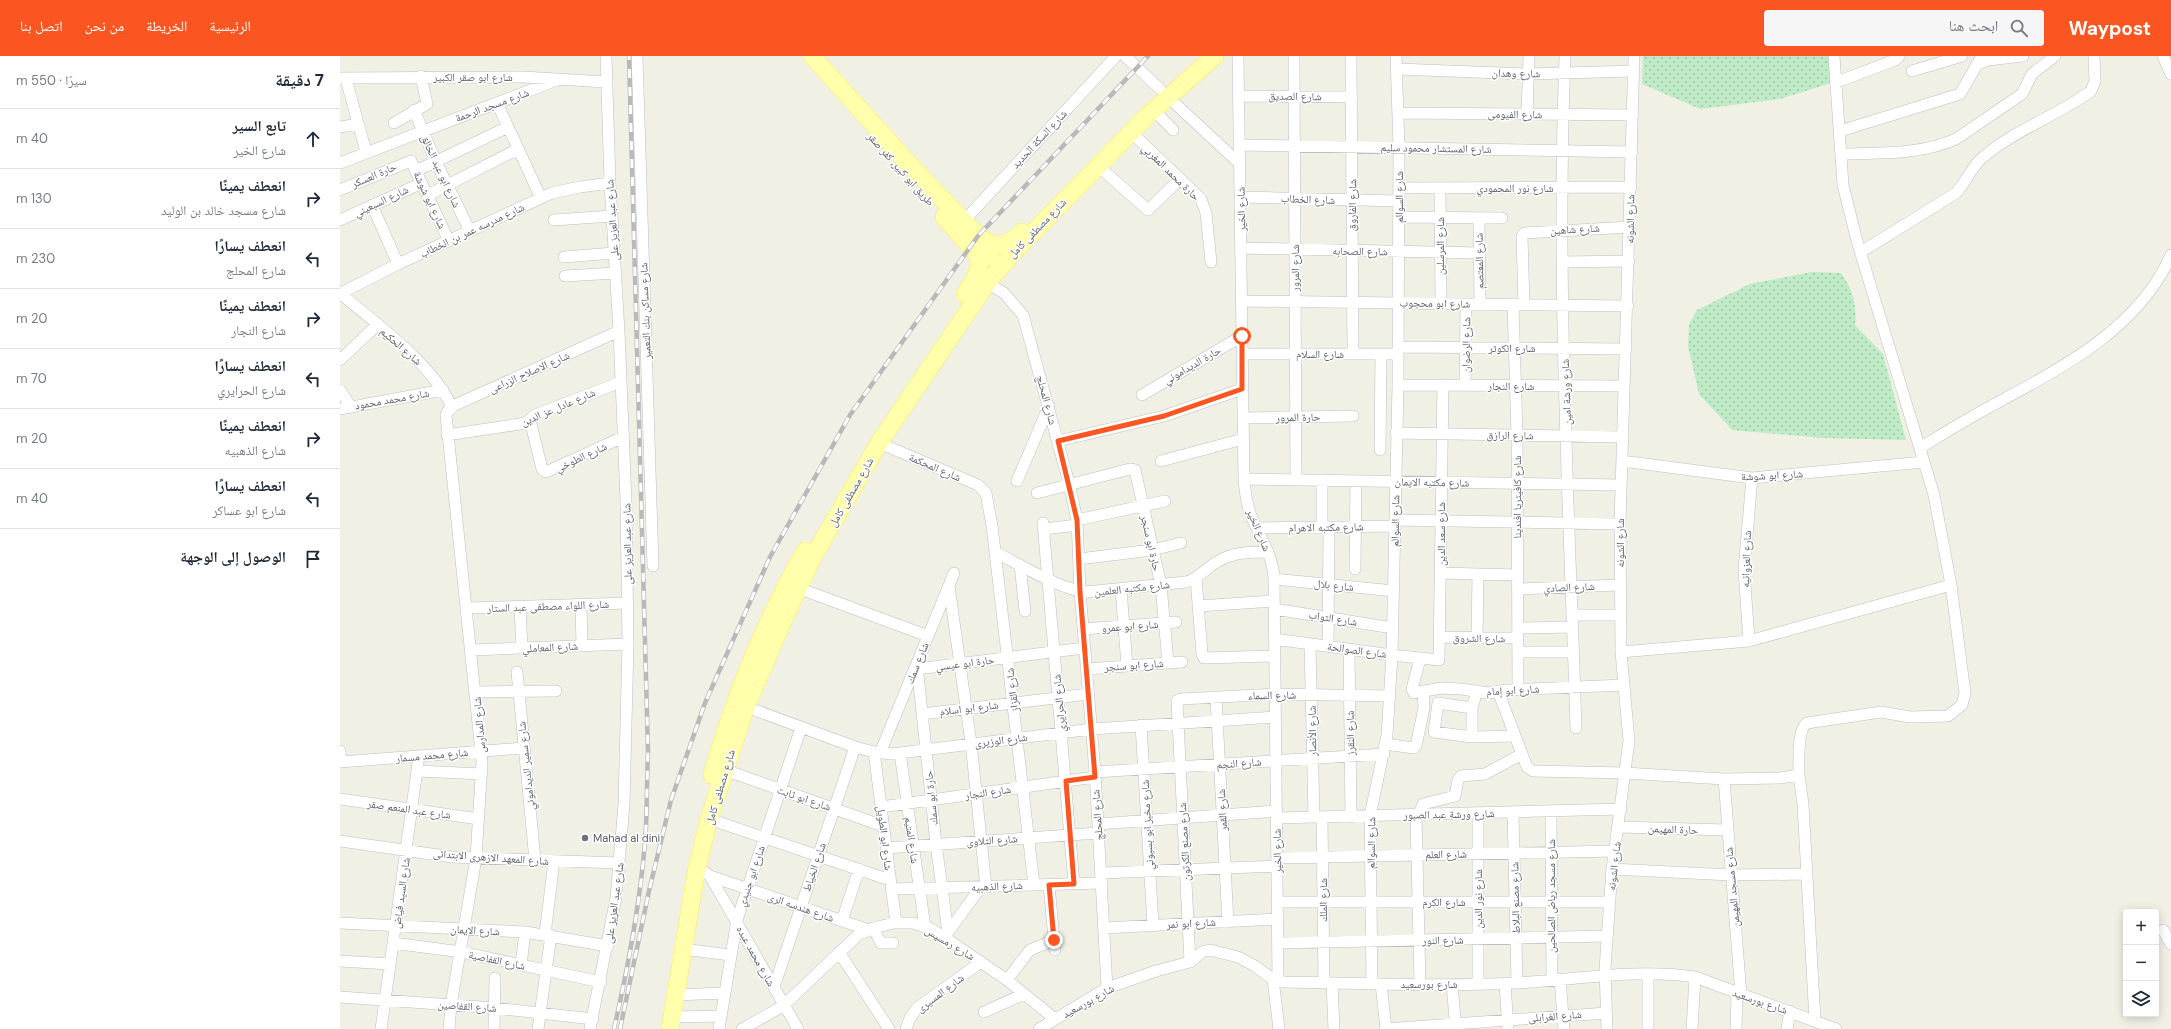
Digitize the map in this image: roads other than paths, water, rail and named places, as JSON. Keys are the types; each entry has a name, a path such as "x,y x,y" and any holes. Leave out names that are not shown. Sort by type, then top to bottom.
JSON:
{"main road":[{"name":"طريق ابو كبير, كفر صقر","path":"800,56 974,251 980,255"},
{"name":"طريق ابو كبير, كفر صقر","path":"812,56 963,222 985,242 1012,247"},
{"name":"شارع مصطفى كامل","path":"668,1025 683,949 704,872 710,819 725,770 741,705 813,557 879,443 1012,247 1164,93 1197,56"},
{"name":"شارع مصطفى كامل","path":"1012,247 1098,166 1154,110 1164,93 1215,56"},
{"path":"980,255 996,258 1012,247"},
{"name":"شارع مصطفى كامل","path":"668,1025 689,868 701,812 783,589 868,438 977,276 981,266 980,255"}],"street":[{"name":"شارع عبد العزيز على","path":"592,1024 616,898 624,804 628,644 621,382 610,183 606,56"},
{"name":"شارع مساكن بنك التعمير","path":"637,56 653,566"},
{"name":"شارع السكة الحديد","path":"963,222 1117,56"},
{"path":"1117,56 1164,93 1240,164"},
{"name":"شارع الخير","path":"1238,56 1242,248 1242,389 1244,479 1247,501 1268,552 1274,579 1278,862 1278,943 1276,979 1279,1029"},
{"name":"شارع المرور","path":"1294,56 1296,480"},
{"name":"شارع الفاروق","path":"1352,56 1353,354"},
{"name":"شارع السوالم","path":"1386,1029 1376,984 1371,941 1370,816 1385,749 1392,656 1398,385 1399,147 1398,69 1396,56"},
{"path":"1527,114 1529,56"},
{"name":"شارع ورشة امين","path":"1565,56 1562,150 1562,262 1576,728"},
{"name":"شارع الشونه","path":"1606,1029 1605,976 1612,868 1629,742 1621,652 1620,524 1628,306 1634,56"},
{"path":"1821,1025 1807,874 1803,804 1799,775 1801,732 1803,725 1807,723 1881,712 1910,717 1948,716 1962,705 1965,684 1951,585 1934,496 1860,252 1843,185 1834,56"},
{"path":"1837,82 1895,60 1899,56"},
{"path":"1912,71 1962,56"},
{"path":"1840,131 1960,94 1979,60 2023,56"},
{"path":"1841,154 1901,153 1951,141 2022,94 2032,74 2055,56"},
{"path":"1860,252 1956,193 1964,185 1974,166 1998,146 2091,92 2095,81 2094,56"},
{"path":"2163,56 2171,74"},
{"name":"شارع وهدان","path":"1398,69 1529,74 1634,71"},
{"name":"شارع ابو صقر الكبير","path":"343,79 421,76 561,79 606,82"},
{"path":"394,123 425,105 427,102 421,76"},
{"path":"343,79 346,99 358,124 366,152"},
{"name":"شارع مسجد الرحمة","path":"340,163 423,130 561,79"},
{"name":"شارع الصديق","path":"1239,96 1352,97"},
{"path":"497,103 541,198"},
{"name":"شارع ابو عبد الخالق","path":"414,110 436,162 470,231"},
{"path":"1154,110 1173,130"},
{"name":"شارع الفيومى","path":"1398,113 1633,115"},
{"path":"340,127 358,124"},
{"path":"416,171 508,127"},
{"name":"حارة محمد المغربي","path":"1131,132 1201,199 1205,208 1211,262"},
{"name":"شارع المستشار محمود سليم","path":"1239,145 1632,152"},
{"path":"428,195 518,149"},
{"name":"شارع ابو شوشة","path":"409,160 412,161 449,241"},
{"name":"حارة العسكر","path":"340,190 409,160"},
{"path":"1098,166 1148,210 1180,179"},
{"name":"شارع السبعيني","path":"340,220 422,183"},
{"name":"شارع مدرسه عمر بن الخطاب","path":"340,293 398,264 541,198 573,188 610,183"},
{"name":"شارع نور المحمودي","path":"1399,188 1631,187"},
{"name":"شارع المرسلين","path":"1440,188 1441,303"},
{"name":"شارع الخطاب","path":"1241,197 1399,201"},
{"path":"372,205 398,264"},
{"path":"554,220 612,216"},
{"path":"1399,217 1502,218"},
{"name":"شارع المعتصم","path":"1479,218 1480,304"},
{"name":"شارع شاهين","path":"1522,236 1527,232 1630,226"},
{"name":"شارع كافيتريا افندينا","path":"1518,690 1518,483 1514,348 1522,236"},
{"name":"شارع الصحابه","path":"1242,248 1479,253"},
{"path":"564,257 614,252"},
{"path":"1920,448 2051,374 2096,343 2146,299 2160,278 2171,255"},
{"path":"1562,262 1629,261"},
{"path":"565,276 616,273"},
{"name":"شارع المحلج","path":"987,283 1004,293 1023,315 1069,483 1077,523 1084,648 1095,774 1107,988"},
{"name":"شارع الحكيم","path":"340,293 423,365 443,390 452,407"},
{"name":"شارع ابو محجوب","path":"1242,301 1628,306"},
{"name":"شارع الرضوان","path":"1465,386 1466,304"},
{"path":"340,360 377,325"},
{"name":"شارع الاصلاح الزراعى","path":"452,407 619,331"},
{"name":"حارة الديداموني","path":"1142,395 1242,336"},
{"name":"شارع الكوثر","path":"1398,351 1466,348 1626,349"},
{"name":"شارع السلام","path":"1243,354 1381,354 1398,351"},
{"path":"1380,450 1381,354"},
{"name":"شارع عادل عز الدين","path":"447,435 520,424 530,420 535,415 621,382"},
{"name":"شارع النجار","path":"1398,385 1624,386"},
{"name":"شارع سعد الدين","path":"1440,659 1443,386"},
{"path":"1058,441 1164,416 1242,389"},
{"path":"340,390 345,408"},
{"name":"شارع محمد محمود","path":"345,408 443,390"},
{"path":"1017,481 1049,406"},
{"name":"شارع المدارس","path":"449,1029 451,1005 465,930 476,858 482,774 468,608 447,435 446,420 448,411 452,407"},
{"name":"حارة المرور","path":"1243,418 1353,416"},
{"name":"شارع الطوخي","path":"530,420 542,469 546,472 623,437"},
{"name":"شارع الرازق","path":"1396,433 1623,437"},
{"path":"1160,461 1243,439"},
{"name":"شارع المحكمة","path":"879,443 978,485 983,488 987,496"},
{"name":"شارع ابو شوشة","path":"1622,461 1752,478 1924,462"},
{"name":"حارة ابو سنجر","path":"1069,483 1132,468 1135,471 1161,585 1168,663"},
{"name":"شارع العزوانيه","path":"1749,641 1744,570 1752,478"},
{"name":"شارع مكتبه الايمان","path":"1244,479 1621,485"},
{"path":"1322,480 1329,584 1328,646"},
{"path":"1355,568 1356,480"},
{"path":"1037,493 1069,483"},
{"name":"شارع القزاز","path":"987,496 1008,658 1034,885"},
{"path":"1077,523 1165,501"},
{"name":"شارع مكتبه الاهرام","path":"1257,528 1355,526 1441,521 1620,524"},
{"name":"شارع الحرايري","path":"1074,884 1044,526 1077,523"},
{"path":"1079,559 1152,550 1181,543"},
{"name":"شارع مكتبه العلمين","path":"995,552 1048,579 1080,592 1186,582 1196,578 1210,566 1226,557 1245,552 1268,552"},
{"path":"1020,565 1025,611"},
{"name":"شارع سمك","path":"877,753 917,667 954,573"},
{"path":"1441,573 1518,575"},
{"path":"1477,638 1478,574"},
{"path":"1196,578 1203,656 1209,659 1275,656"},
{"name":"شارع بلال","path":"1274,579 1394,591"},
{"name":"شارع الصادي","path":"1518,588 1620,585"},
{"path":"1621,652 1749,641 1951,585"},
{"path":"946,935 984,887 982,841 977,794 949,586"},
{"path":"798,588 928,636"},
{"path":"1121,589 1128,666"},
{"name":"شارع اللواء مصطفى عبد الستار","path":"468,608 628,603"},
{"path":"581,605 582,646"},
{"name":"شارع التواب","path":"1198,606 1274,605 1329,617 1392,628"},
{"path":"520,606 522,648"},
{"path":"1572,615 1620,615"},
{"name":"شارع ابو عمرو","path":"1083,629 1176,622"},
{"name":"شارع الشروق","path":"1440,637 1477,638 1573,627"},
{"name":"شارع الصوالحة","path":"1274,639 1392,656 1437,661 1440,659"},
{"name":"شارع المعاملي","path":"472,650 628,644"},
{"name":"شارع الأنصار","path":"1310,644 1313,758 1318,817"},
{"name":"حارة ابو عيسي","path":"917,667 960,664 1084,648"},
{"name":"شارع النقرز","path":"1349,650 1351,816"},
{"path":"1518,652 1573,652"},
{"path":"1420,659 1412,689 1414,693 1422,691"},
{"name":"شارع ابو سنجر","path":"1086,669 1182,662"},
{"name":"حارة ابو سمك","path":"917,667 946,935"},
{"name":"شارع سمير الديداموني","path":"517,672 535,860"},
{"name":"شارع ابو إمام","path":"1422,691 1450,688 1489,693 1498,691 1624,685"},
{"path":"476,692 556,691"},
{"name":"شارع النجم","path":"1095,774 1144,769 1351,756 1385,749 1414,748 1416,746 1424,708 1422,691"},
{"path":"1472,737 1472,708 1476,691"},
{"path":"1498,691 1527,767 1536,771 1625,773 1724,779 1780,778 1799,775"},
{"name":"شارع ابو اسلام","path":"922,714 1088,694"},
{"name":"شارع السماء","path":"1178,723 1177,703 1179,700 1275,694 1390,696"},
{"name":"شارع القمر","path":"1216,698 1228,922"},
{"path":"1472,708 1438,703 1433,731 1438,734 1472,737 1515,736"},
{"name":"شارع الوزيرى","path":"741,705 801,728 877,753 900,753 971,743 1092,730 1275,717"},
{"name":"شارع مصنع الكرتون","path":"1178,723 1190,962"},
{"name":"شارع مخبز ابو بسيوني","path":"1141,726 1153,925"},
{"name":"شارع ابو جنيدي","path":"719,1029 730,955 737,920 801,728"},
{"name":"شارع الخياط","path":"774,987 855,747"},
{"name":"شارع محمد مسمار","path":"340,759 418,756 524,748"},
{"name":"شارع ابو الطويل","path":"877,753 883,826 896,923"},
{"name":"شارع المتيم","path":"900,753 925,928"},
{"path":"1420,984 1417,855 1418,815 1423,804 1455,796 1458,780 1461,776 1485,774 1522,754"},
{"name":"شارع السيد فياض","path":"381,1029 394,943 418,756"},
{"name":"شارع ابو ثابت","path":"725,770 883,826"},
{"path":"417,771 482,774"},
{"name":"شارع النجار","path":"881,807 1066,781 1095,774"},
{"name":"شارع مسجد المهيمن","path":"1724,779 1739,994 1736,1029"},
{"name":"شارع عبد المنعم صقر","path":"340,799 479,819"},
{"name":"شارع ورشة عبد الصبور","path":"1183,818 1222,815 1318,817 1478,814 1621,809"},
{"name":"شارع مصنع البلاط","path":"1513,812 1517,983"},
{"name":"شارع مسجد رياض الصالحين","path":"1551,812 1552,938 1556,979 1564,1029"},
{"name":"شارع نور الدين","path":"1478,814 1478,984"},
{"name":"شارع الملك","path":"1318,817 1323,857 1323,942 1334,1029"},
{"name":"شارع التلاوى","path":"886,848 1070,835 1098,828 1147,821 1183,818"},
{"name":"شارع الذهبيه","path":"710,819 859,869 891,885 919,889 1074,884 1101,878 1150,871 1186,870"},
{"name":"حارة المهيمن","path":"1618,827 1727,830"},
{"name":"شارع المعهد الازهرى الابتدائى","path":"340,841 476,858 619,863"},
{"name":"شارع العلم","path":"1186,870 1225,868 1323,857 1615,851"},
{"path":"538,1029 547,970 548,935 554,861"},
{"path":"1612,868 1731,874 1807,874"},
{"path":"842,921 859,869"},
{"name":"شارع هندسه الرى","path":"704,872 747,889 842,921 871,929"},
{"name":"شارع محمد عبده","path":"704,872 737,920 783,1006 798,1029"},
{"path":"1007,980 1030,950 1054,945 1049,885"},
{"name":"شارع الكرم","path":"1278,902 1610,902"},
{"name":"شارع ابو نمر","path":"1104,928 1278,919"},
{"name":"شارع الايمان","path":"340,923 525,932 608,946"},
{"name":"شارع رمسيس","path":"749,1027 783,1006 860,934 871,929 896,923 913,923 946,935 1007,980 1054,1023"},
{"path":"871,929 881,943 893,943"},
{"path":"2163,930 2171,944"},
{"path":"521,965 525,932"},
{"name":"شارع النور","path":"1278,943 1607,936"},
{"name":"شارع القفاصية","path":"394,943 461,952 600,982"},
{"path":"683,949 730,955"},
{"name":"شارع بورسعيد","path":"1039,1029 1054,1023 1107,988 1156,971 1190,962 1202,952 1210,950 1238,957 1276,979 1328,983 1517,983 1556,979 1648,974 1671,974 1695,977 1790,1011 1821,1025 1836,1029"},
{"path":"840,952 889,1029"},
{"path":"340,961 390,964"},
{"name":"شارع المسيرى","path":"906,1029 910,1018 917,1008 981,962"},
{"path":"1648,974 1648,1029"},
{"path":"1692,1029 1695,977"},
{"path":"494,1029 495,978"},
{"path":"1505,983 1508,1025"},
{"path":"1452,984 1456,1026"},
{"path":"675,995 724,993"},
{"path":"984,1012 1024,994"},
{"name":"شارع القفاصين","path":"340,997 495,1008 541,1013 592,1024"},
{"path":"1787,1029 1790,1011"},
{"name":"شارع الغرابلى","path":"1386,1029 1508,1025 1563,1016 1606,1013"},
{"path":"668,1025 721,1016"}],"railway":[{"path":"614,1029 630,954 638,903 646,827 648,751 629,56"},
{"path":"620,1029 649,891 671,800 705,703 770,557 850,415 978,236 1148,56"}],"place":[{"name":"Mahad al dini","path":"585,838"}]}
